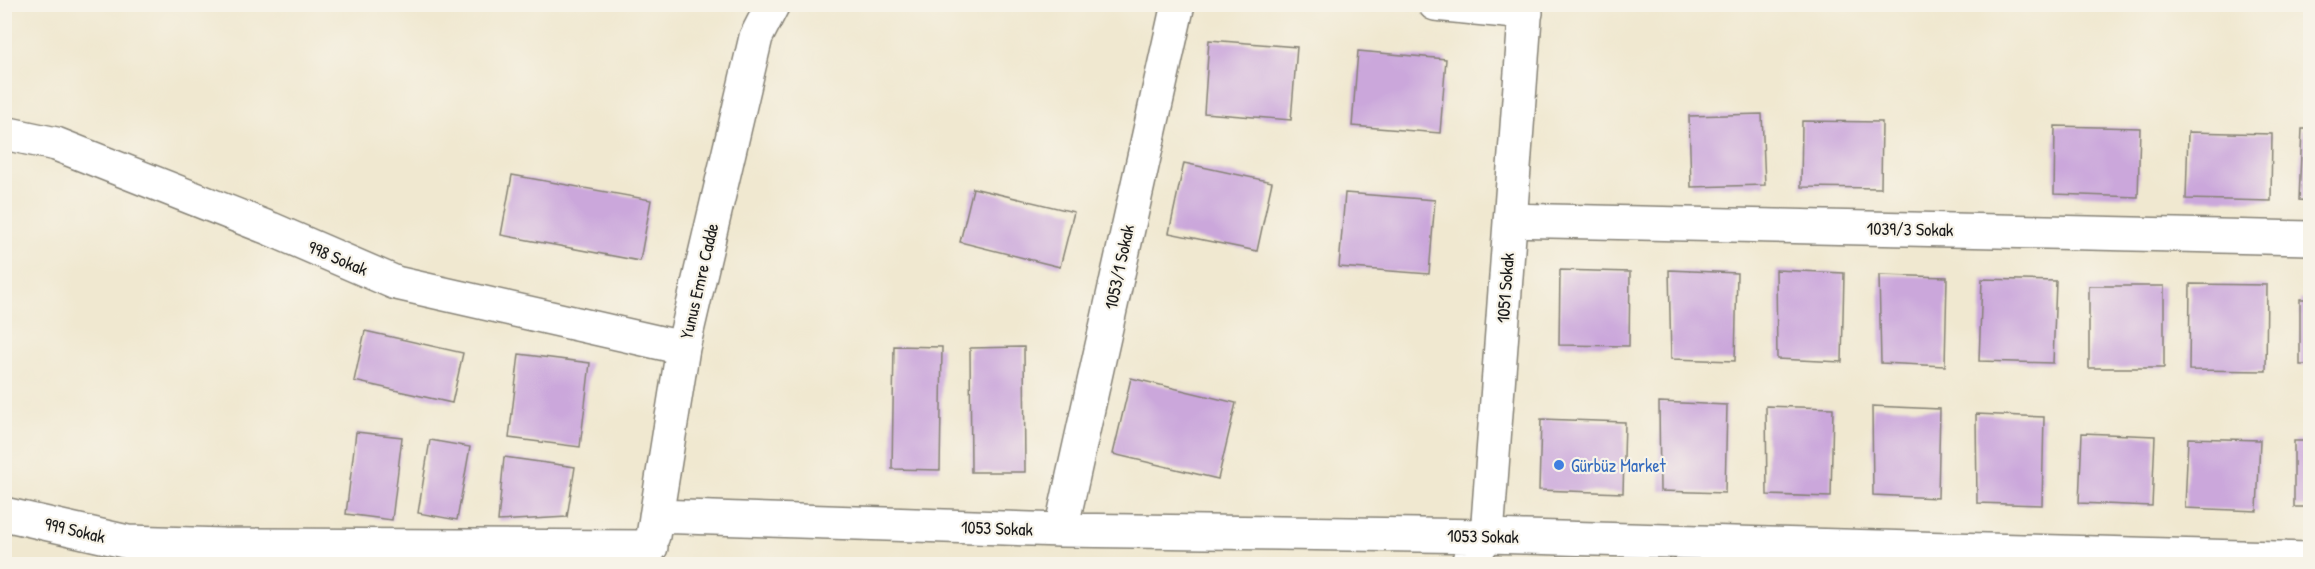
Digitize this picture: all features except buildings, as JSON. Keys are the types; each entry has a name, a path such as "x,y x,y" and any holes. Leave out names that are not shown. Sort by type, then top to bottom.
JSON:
{"street":[{"name":"Yunus Emre Cadde","path":"652,542 683,348 756,37 773,4"},
{"name":"1053/1 Sokak","path":"1061,530 1178,4"},
{"path":"1435,4 1526,9"},
{"name":"1051 Sokak","path":"1467,564 1486,536 1526,9"},
{"name":"998 Sokak","path":"4,133 56,144 271,229 396,282 683,348"},
{"name":"1039/3 Sokak","path":"1510,220 2310,238"},
{"name":"999 Sokak","path":"4,514 128,542 223,545 652,542"},
{"name":"1053 Sokak","path":"652,542 1061,530 1486,536 2310,559"}],"place":[{"name":"Gürbüz Market","path":"1559,465"}]}
